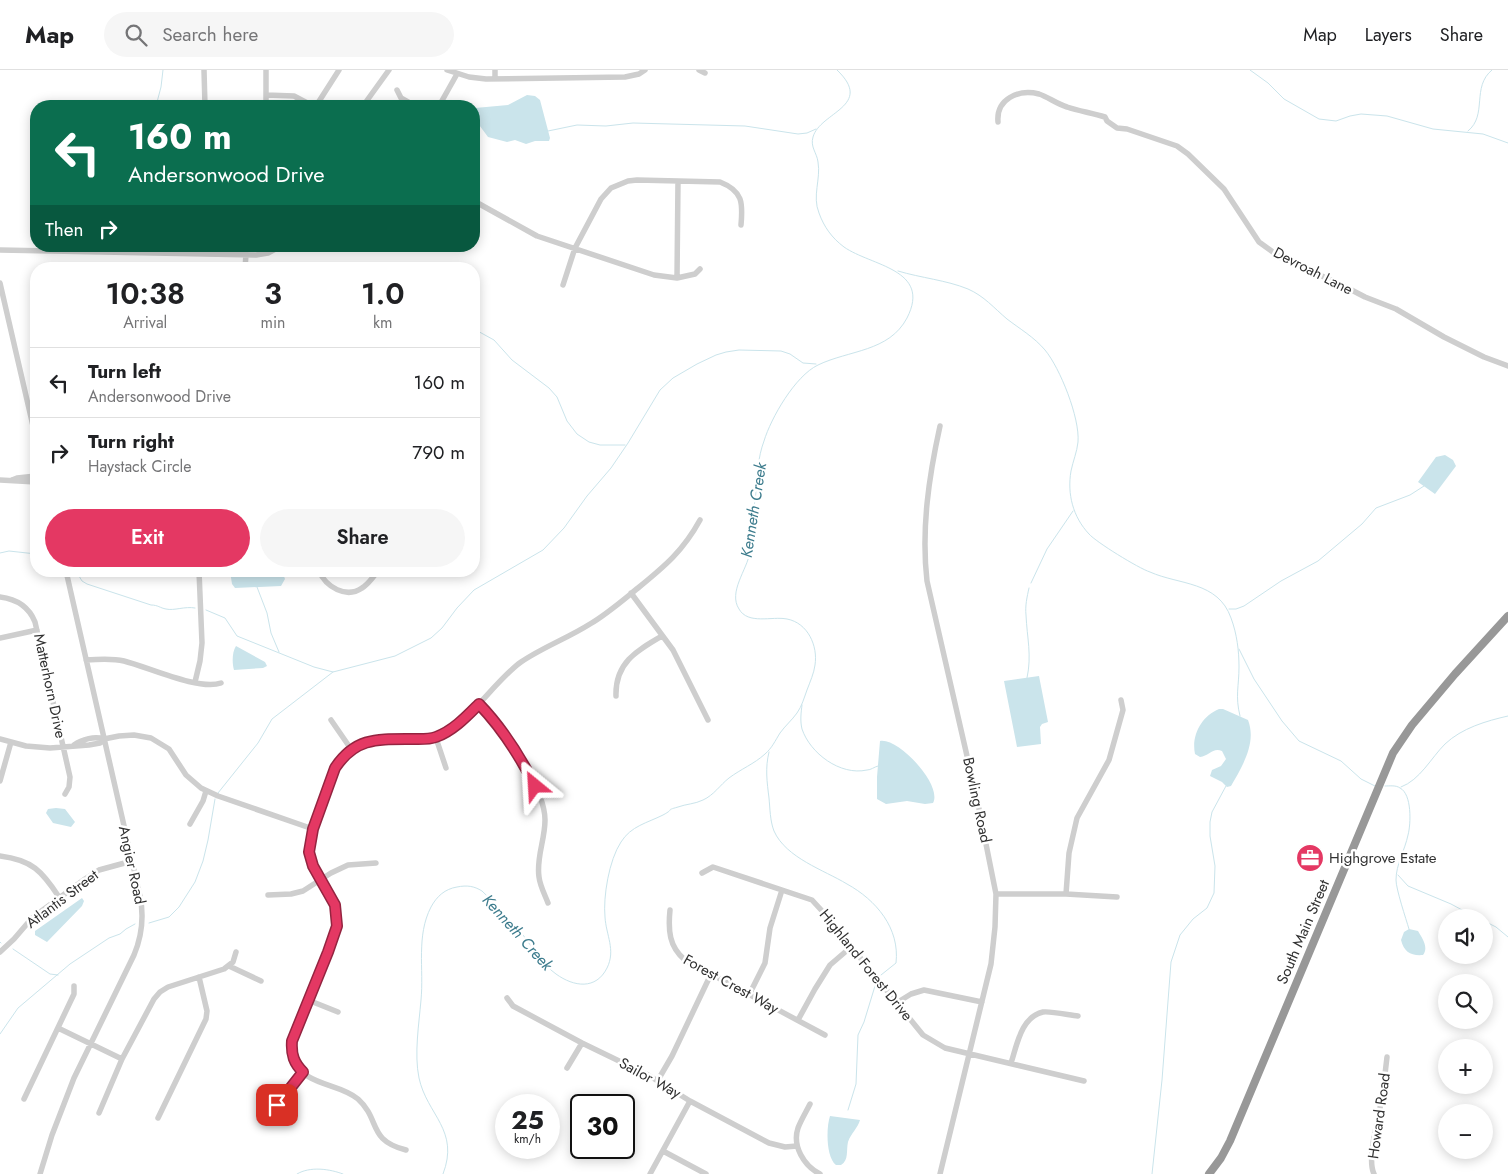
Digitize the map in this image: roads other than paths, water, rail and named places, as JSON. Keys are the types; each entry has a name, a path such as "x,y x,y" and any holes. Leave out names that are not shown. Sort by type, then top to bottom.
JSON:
{"highway":[{"name":"South Main Street","path":"1209,1174 1221,1158 1230,1141 1393,753 1412,725 1442,688 1508,616"}],"street":[{"path":"204,70 205,100"},
{"path":"266,70 266,100"},
{"path":"319,100 339,70"},
{"path":"367,100 389,70"},
{"path":"447,70 477,78 495,79 632,76 645,70"},
{"path":"494,70 495,79"},
{"path":"574,70 574,77"},
{"path":"442,100 457,74"},
{"path":"397,90 401,98 404,100"},
{"name":"Devroah Lane","path":"998,122 997,115 1001,104 1012,96 1027,92 1040,94 1065,107 1105,117 1107,121 1118,128 1177,146 1193,158 1224,188 1259,242 1282,258 1365,297 1396,309 1444,337 1484,357 1508,366"},
{"path":"266,95 294,96 302,100"},
{"path":"563,285 575,248 601,199 611,188 628,181 712,181 729,185 736,191 741,200 741,225"},
{"path":"677,278 678,181"},
{"path":"480,204 530,233 654,275 677,278 695,274 700,268"},
{"path":"0,250 30,250"},
{"path":"123,252 246,254 270,252"},
{"path":"245,262 246,254"},
{"path":"0,283 30,414"},
{"name":"Bowling Road","path":"940,426 932,463 927,509 924,552 927,581 978,804 996,894 991,964 940,1174"},
{"path":"0,480 30,477"},
{"path":"12,480 30,482"},
{"path":"406,1150 396,1148 383,1140 362,1104 354,1097 316,1082 303,1072 294,1061 292,1049 294,1037 337,926 335,905 313,866 309,852 313,829 335,768 351,749 368,741 377,739 436,738 479,704 504,676 522,661 589,625 632,594 672,560 692,535 700,520"},
{"name":"Angier Road","path":"40,1174 62,1107 90,1043 128,968 140,937 142,909 67,577"},
{"path":"194,682 200,661 202,643 199,577"},
{"path":"321,577 336,590 351,592 363,588 373,577"},
{"path":"632,594 673,650 708,720"},
{"name":"Matterhorn Drive","path":"0,597 13,600 24,606 34,619 38,630 70,781 66,794"},
{"path":"0,638 38,630"},
{"path":"616,696 616,685 620,670 626,662 632,655 662,636"},
{"path":"86,660 106,658 122,660 161,674 211,686 221,683"},
{"path":"1066,894 1068,854 1077,818 1109,760 1123,710 1121,700"},
{"path":"479,704 495,720 510,741 529,773 541,799 546,818 539,855 538,873 548,903"},
{"path":"331,720 351,749"},
{"path":"0,739 36,748 74,746 88,739 98,737 104,739 134,735 156,740 169,749 190,779 206,791 313,829"},
{"path":"436,738 446,768"},
{"path":"0,781 11,742"},
{"path":"190,824 203,801 206,791"},
{"path":"0,856 19,859 34,865 40,870 59,897"},
{"name":"Atlantis Street","path":"0,952 32,918 59,897 99,870 132,860"},
{"path":"268,895 297,893 348,866 361,863 376,863"},
{"name":"Highland Forest Drive","path":"702,873 713,867 812,900 898,1002 923,1035 945,1048 1084,1082"},
{"path":"749,995 765,963 770,928 782,890"},
{"path":"996,894 1066,894 1117,897"},
{"name":"Forest Crest Way","path":"670,910 668,926 670,938 678,955 825,1035"},
{"path":"798,1020 830,965 851,947"},
{"path":"99,1113 122,1059 148,1007 160,992 168,987 224,969 233,962 236,952"},
{"path":"229,966 261,981"},
{"path":"658,1080 672,1056 711,974"},
{"path":"158,1118 206,1020 207,1011 198,977"},
{"path":"24,1099 74,994 74,986"},
{"path":"898,1002 911,994 924,990 982,1002"},
{"name":"Sailor Way","path":"507,998 513,1006 582,1043 658,1080 690,1100 769,1142 784,1147 797,1146"},
{"path":"308,1000 338,1012"},
{"path":"1011,1063 1020,1034 1029,1020 1043,1012 1078,1016"},
{"path":"58,1028 122,1059"},
{"path":"568,1068 582,1043"},
{"name":"Howard Road","path":"1374,1174 1372,1161 1386,1058"},
{"path":"277,1105 303,1072"},
{"path":"650,1174 690,1100"},
{"path":"810,1104 798,1130 797,1146 805,1162 820,1174"},
{"path":"663,1151 706,1174"}],"water":[{"path":"527,95 535,96 540,100 550,138 549,141 535,141 526,144 515,140 507,142 488,137 480,126 480,108 508,105"},
{"path":"1445,455 1453,460 1456,466 1435,494 1418,482 1436,457"},
{"path":"231,577 284,577 285,579 281,586 235,588"},
{"path":"236,646 265,662 267,666 263,668 234,670 233,658"},
{"path":"1039,676 1048,722 1040,727 1041,744 1017,747 1004,681"},
{"path":"1219,709 1248,720 1251,737 1240,771 1231,786 1227,787 1210,776 1212,770 1221,766 1226,759 1222,751 1216,750 1200,757 1195,754 1194,747 1199,727 1208,716"},
{"path":"880,741 897,746 917,764 931,785 934,795 933,803 925,804 907,801 886,804 877,799"},
{"path":"48,809 65,809 75,822 71,827 53,823 46,813"},
{"path":"82,898 84,901 82,906 47,942 35,935 35,931"},
{"path":"1409,929 1418,931 1423,940 1425,952 1423,955 1412,954 1404,948 1401,940 1404,932"},
{"path":"830,1116 860,1120 849,1139 846,1158 841,1165 836,1165 830,1156 828,1128"}],"waterway":[{"path":"158,100 163,70"},
{"name":"Kenneth Creek","path":"443,1174 448,1146 445,1134 423,1091 419,1078 417,1059 422,988 422,941 426,918 436,900 445,891 453,888 467,886 479,889 523,935 542,961 556,974 577,984 591,983 597,980 610,961 611,949 606,924 605,899 610,868 621,842 634,829 671,809 707,798 729,778 765,754 799,710 812,678 816,658 813,643 806,630 801,625 787,619 748,617 743,614 736,602 737,588 750,552 751,522 762,447 772,421 785,398 809,370 830,360 867,349 890,338 907,318 913,302 911,289 905,279 895,271 844,247 829,232 823,223 817,207 819,168 812,144 813,137 818,128 842,108 848,100 850,92 847,82 837,70"},
{"path":"1250,70 1268,83 1284,99 1319,119 1336,121 1361,114 1387,116 1433,129 1483,134 1508,143"},
{"path":"1468,131 1477,117 1482,84 1492,70"},
{"path":"548,131 577,125 606,126 633,123 745,126 798,134 816,129"},
{"path":"898,271 951,283 974,292 1032,337 1045,350 1063,381 1076,420 1078,442 1070,480 1072,505 1075,513 1083,527 1093,538 1127,560 1144,570 1207,591 1217,597 1225,606 1233,624 1239,655 1237,697 1240,716"},
{"path":"480,332 494,340 512,360 549,388 557,397 567,421 577,434 589,442 600,445 625,445"},
{"path":"206,610 225,618 237,636 314,667 333,672 395,656 431,638 442,628 474,590 543,550 564,528 587,496 611,468 660,390 673,378 716,355 739,350 781,351 790,354 803,363 816,364"},
{"path":"1229,609 1244,606 1281,581 1318,561 1362,524 1376,508 1410,495 1424,486"},
{"path":"1031,583 1047,549 1073,511"},
{"path":"0,553 9,551 30,553"},
{"path":"80,577 87,584 164,609 195,608"},
{"path":"257,587 279,652"},
{"path":"1027,678 1029,654 1026,608 1029,588"},
{"path":"1239,649 1254,679 1282,721 1299,741 1341,761 1361,779 1375,786"},
{"path":"218,793 258,743 272,719 333,672"},
{"path":"802,705 802,729 806,738 827,761 837,766 857,771 868,770 878,766"},
{"path":"1401,787 1414,779 1452,738 1467,729 1508,716"},
{"path":"769,752 767,781 774,831 787,849 796,856 858,891 884,916 894,938 896,963 881,975"},
{"path":"1152,1174 1162,1080 1171,962 1180,935 1193,919 1207,908 1214,893 1215,866 1210,836 1210,822 1212,812 1226,786"},
{"path":"1385,786 1400,788 1404,791 1409,803 1409,830 1397,868 1396,880 1409,929"},
{"path":"149,923 169,917 179,907 195,882 203,861 215,799"},
{"path":"1398,875 1408,886 1460,909"},
{"path":"0,1034 18,1008 70,964 109,938 120,934 135,924"},
{"path":"1493,926 1508,937"},
{"path":"13,949 50,974 58,975"},
{"path":"848,1110 856,1084 858,1035 875,986"},
{"name":"Kenneth Creek","path":"297,1174 302,1171 320,1169 343,1174"}],"place":[{"name":"Highgrove Estate","path":"1310,858"}]}
